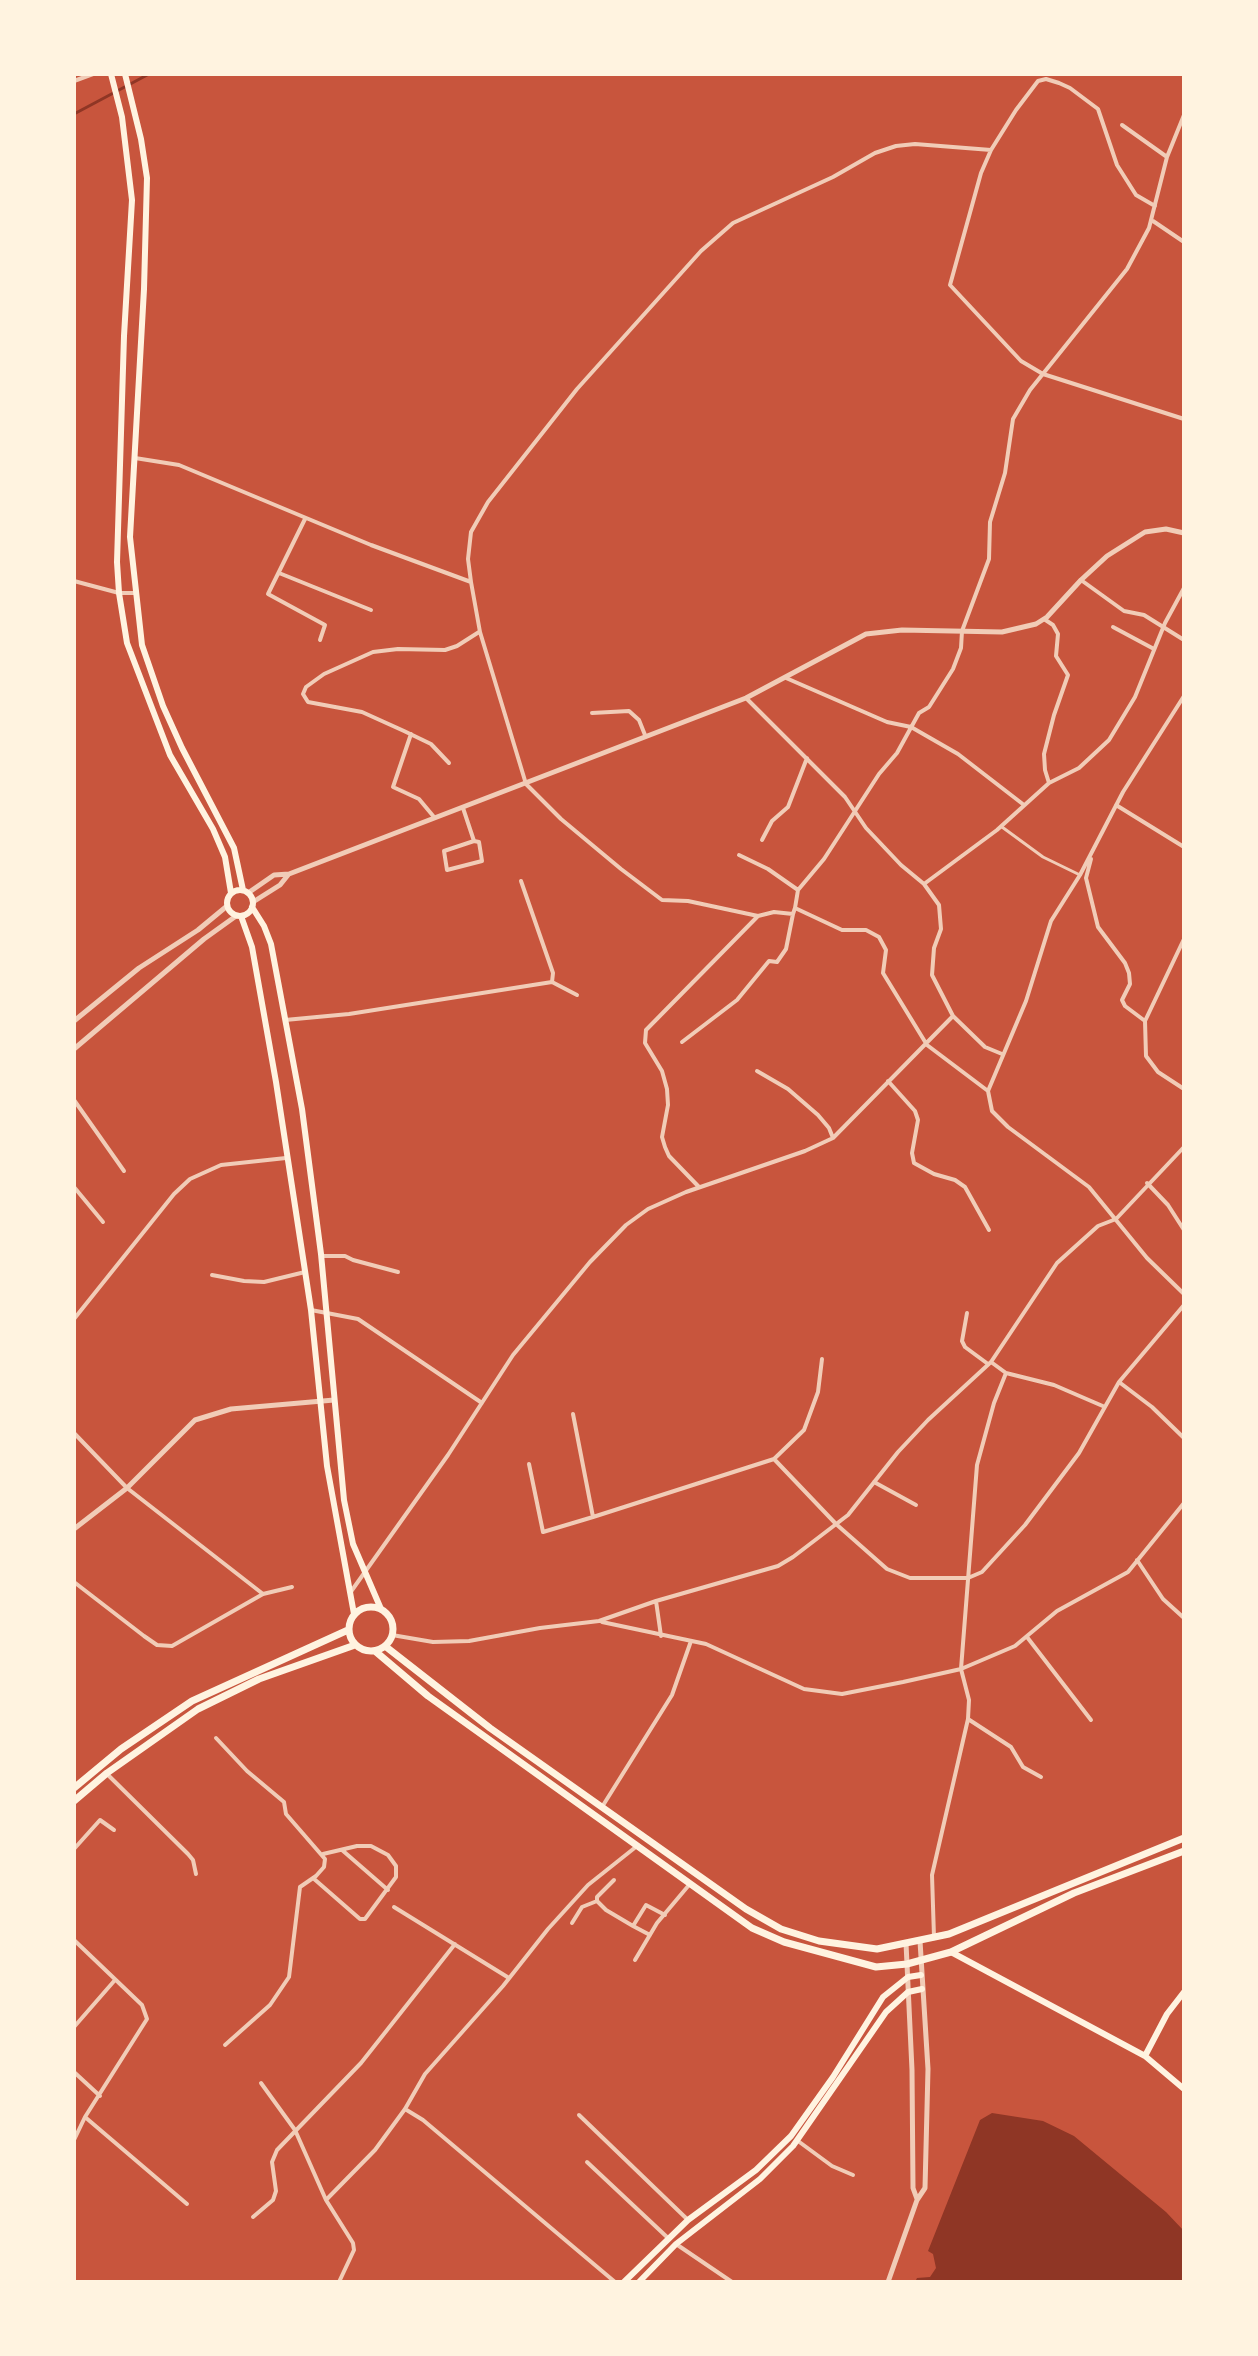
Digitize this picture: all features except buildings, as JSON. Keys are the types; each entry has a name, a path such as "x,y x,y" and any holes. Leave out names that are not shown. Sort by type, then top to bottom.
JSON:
{"main road":[{"path":"74,1788 121,1749 192,1701 348,1630 354,1614 325,1437 311,1310 252,947 239,916 227,906 231,893 225,857 213,829 170,755 132,657 119,593 117,562 124,336 132,200 122,117 111,74"},
{"path":"125,74 147,178 130,537 142,645 163,706 234,848 246,892 271,944 302,1109 328,1314 344,1500 353,1544 381,1609 390,1618 392,1635 385,1646 375,1651 364,1650 355,1645 348,1630"},
{"path":"131,177 147,178"},
{"path":"231,893 246,892"},
{"path":"239,916 253,904"},
{"path":"325,1437 338,1437"},
{"path":"342,1549 353,1544"},
{"path":"354,1614 369,1607 381,1609"},
{"path":"74,1801 127,1758 199,1711 259,1679 355,1645"},
{"path":"385,1646 490,1728 746,1909 781,1929 819,1941 877,1949 949,1934 1184,1838"},
{"path":"375,1651 406,1679 752,1928 784,1942 876,1967 907,1964 951,1952 1074,1893 1184,1851"},
{"path":"121,1749 127,1758"},
{"path":"951,1952 1145,2056 1184,2089"},
{"path":"624,2282 688,2220 756,2170 791,2136 833,2077 883,1997 908,1977 921,1975"},
{"path":"639,2282 676,2244 760,2179 798,2141 886,2012 908,1992 922,1989"},
{"path":"1145,2056 1167,2014 1184,1992"}],"street":[{"path":"74,81 93,74"},
{"path":"1156,206 1136,195 1117,165 1098,109 1070,88 1046,79 1038,81 991,150 981,173 950,285 1021,361 1043,374 1184,419"},
{"path":"682,1042 737,1000 769,961 777,962 786,949 798,890 824,859 879,774 897,753 919,713 929,707 953,669 961,648 962,631 989,559 990,522 1005,473 1013,419 1043,374 1127,269 1152,221 1167,157 1184,115"},
{"path":"1122,125 1167,157"},
{"path":"988,1091 927,1045 883,973 886,950 879,937 866,930 842,930 794,911 758,916 688,901 662,900 561,819 526,784 480,632 468,559 471,532 507,474 577,389 701,251 733,223 833,177 875,153 896,146 915,144 991,150"},
{"path":"1152,221 1184,242"},
{"path":"135,458 179,465 471,582"},
{"path":"306,518 268,595 324,623 326,626 320,640"},
{"path":"246,892 274,875 289,874 746,698 866,634 902,630 1002,632 1036,624 1107,556 1145,532 1166,529 1184,533"},
{"path":"279,573 371,610"},
{"path":"1081,580 1124,611 1144,615 1184,640"},
{"path":"74,581 119,593 136,593"},
{"path":"924,884 1001,826 1049,783 1079,768 1109,740 1135,697 1163,627 1184,588"},
{"path":"1044,619 1053,625 1058,634 1056,656 1068,675 1044,754 1049,783"},
{"path":"1113,627 1154,649"},
{"path":"449,763 431,744 411,734 362,712 308,702 303,694 306,687 324,674 373,652 445,650 480,632"},
{"path":"786,678 887,722 911,727 958,754 1024,805"},
{"path":"1184,696 1116,805 1080,875 1051,921 1026,1001 988,1091 992,1111 1008,1127 1089,1187 1147,1258 1184,1294"},
{"path":"746,698 845,797 866,828 901,865 924,884 939,905 941,929 934,948 932,975 953,1016 985,1047 1002,1054"},
{"path":"592,713 629,711 639,720 645,735"},
{"path":"411,734 393,787 419,799 434,817"},
{"path":"762,840 772,821 788,807 807,758"},
{"path":"1116,805 1184,847"},
{"path":"462,806 474,841"},
{"path":"1001,826 1043,857 1080,875"},
{"path":"474,841 479,842 482,861 447,870 442,853 474,841"},
{"path":"1094,849 1086,878 1092,909 1098,927 1129,973 1130,984 1122,1000 1125,1006 1145,1021"},
{"path":"739,855 768,869 798,890"},
{"path":"253,904 280,885 289,874"},
{"path":"521,881 553,973 552,982"},
{"path":"74,1020 139,968 198,930 227,906"},
{"path":"74,1049 204,939 239,916"},
{"path":"699,1187 669,1156 665,1147 662,1137 668,1105 667,1089 662,1071 645,1043 646,1030 758,916"},
{"path":"1184,939 1145,1021 1146,1056 1158,1072 1184,1089"},
{"path":"285,1020 349,1014 552,982 577,995"},
{"path":"349,1594 513,1355 590,1262 626,1225 663,1202 833,1138 953,1016"},
{"path":"757,1071 788,1089 818,1115 833,1138"},
{"path":"888,1081 915,1111 918,1120 912,1153 914,1163 965,1187 989,1230"},
{"path":"74,1100 124,1171"},
{"path":"392,1635 433,1642 469,1641 599,1621 778,1566 848,1515 928,1420 990,1363 1057,1263 1098,1226 1116,1219 1184,1147"},
{"path":"74,1319 190,1179 210,1168 232,1162 286,1158"},
{"path":"1147,1183 1168,1205 1184,1230"},
{"path":"74,1187 103,1222"},
{"path":"321,1256 345,1256 398,1272"},
{"path":"212,1275 264,1282 305,1272"},
{"path":"774,1459 836,1524 887,1569 910,1578 968,1578 982,1572 1025,1525 1079,1453 1119,1382 1184,1305"},
{"path":"311,1310 358,1319 482,1403"},
{"path":"967,1313 962,1341 965,1347 1006,1373 1054,1385 1105,1407"},
{"path":"529,1464 543,1532 774,1459 804,1430 818,1392 822,1359"},
{"path":"934,1937 932,1875 968,1719 969,1700 961,1669 977,1465 994,1403 1006,1373"},
{"path":"1119,1382 1152,1407 1184,1438"},
{"path":"74,1529 127,1488 195,1420 231,1409 334,1400"},
{"path":"573,1414 593,1517"},
{"path":"74,1433 127,1488 263,1594"},
{"path":"874,1482 916,1505"},
{"path":"599,1621 706,1644 804,1689 842,1694 961,1669 1015,1646 1057,1611 1128,1572 1184,1503"},
{"path":"1137,1560 1163,1599 1184,1618"},
{"path":"74,1582 157,1645 172,1646 263,1594 292,1587"},
{"path":"656,1601 661,1636"},
{"path":"1026,1637 1091,1720"},
{"path":"602,1807 672,1695 691,1641"},
{"path":"192,1701 199,1711"},
{"path":"968,1719 1011,1747 1023,1767 1041,1777"},
{"path":"216,1738 247,1771 284,1802 286,1814 325,1859 324,1867 300,1887 289,1977 270,2005 225,2045"},
{"path":"99,1766 188,1854 193,1860 196,1874"},
{"path":"74,1849 100,1820 114,1830"},
{"path":"313,1878 360,1919 365,1919 396,1877 396,1866 388,1855 371,1846 323,1854"},
{"path":"326,2200 375,2150 405,2109 425,2074 588,1885 637,1846"},
{"path":"342,1850 388,1890"},
{"path":"597,1901 597,1897 614,1880"},
{"path":"635,1960 650,1935 691,1883"},
{"path":"572,1923 582,1907 597,1901"},
{"path":"597,1901 606,1910 650,1935"},
{"path":"633,1926 646,1905 665,1915"},
{"path":"394,1907 509,1978"},
{"path":"74,1940 142,2005 147,2019 85,2117 74,2140"},
{"path":"888,2282 917,2200 925,2188 928,2069 920,1941"},
{"path":"906,1943 913,2188 917,2200"},
{"path":"253,2217 273,2200 276,2191 272,2162 277,2150 361,2063 455,1944"},
{"path":"74,2027 115,1980"},
{"path":"912,2070 928,2069"},
{"path":"74,2072 100,2096"},
{"path":"261,2083 295,2130 326,2200 353,2243 354,2250 339,2282"},
{"path":"405,2109 423,2120 615,2282"},
{"path":"579,2115 688,2220"},
{"path":"85,2117 187,2204"},
{"path":"798,2141 832,2166 853,2175"},
{"path":"587,2162 668,2238"},
{"path":"676,2244 732,2282"}],"shaded area":[{"path":"992,2113 1043,2121 1074,2136 1166,2212 1184,2231 1184,2282 915,2282 917,2278 930,2277 936,2268 933,2254 928,2251 980,2120"}],"waterway":[{"path":"74,114 149,74"}]}
